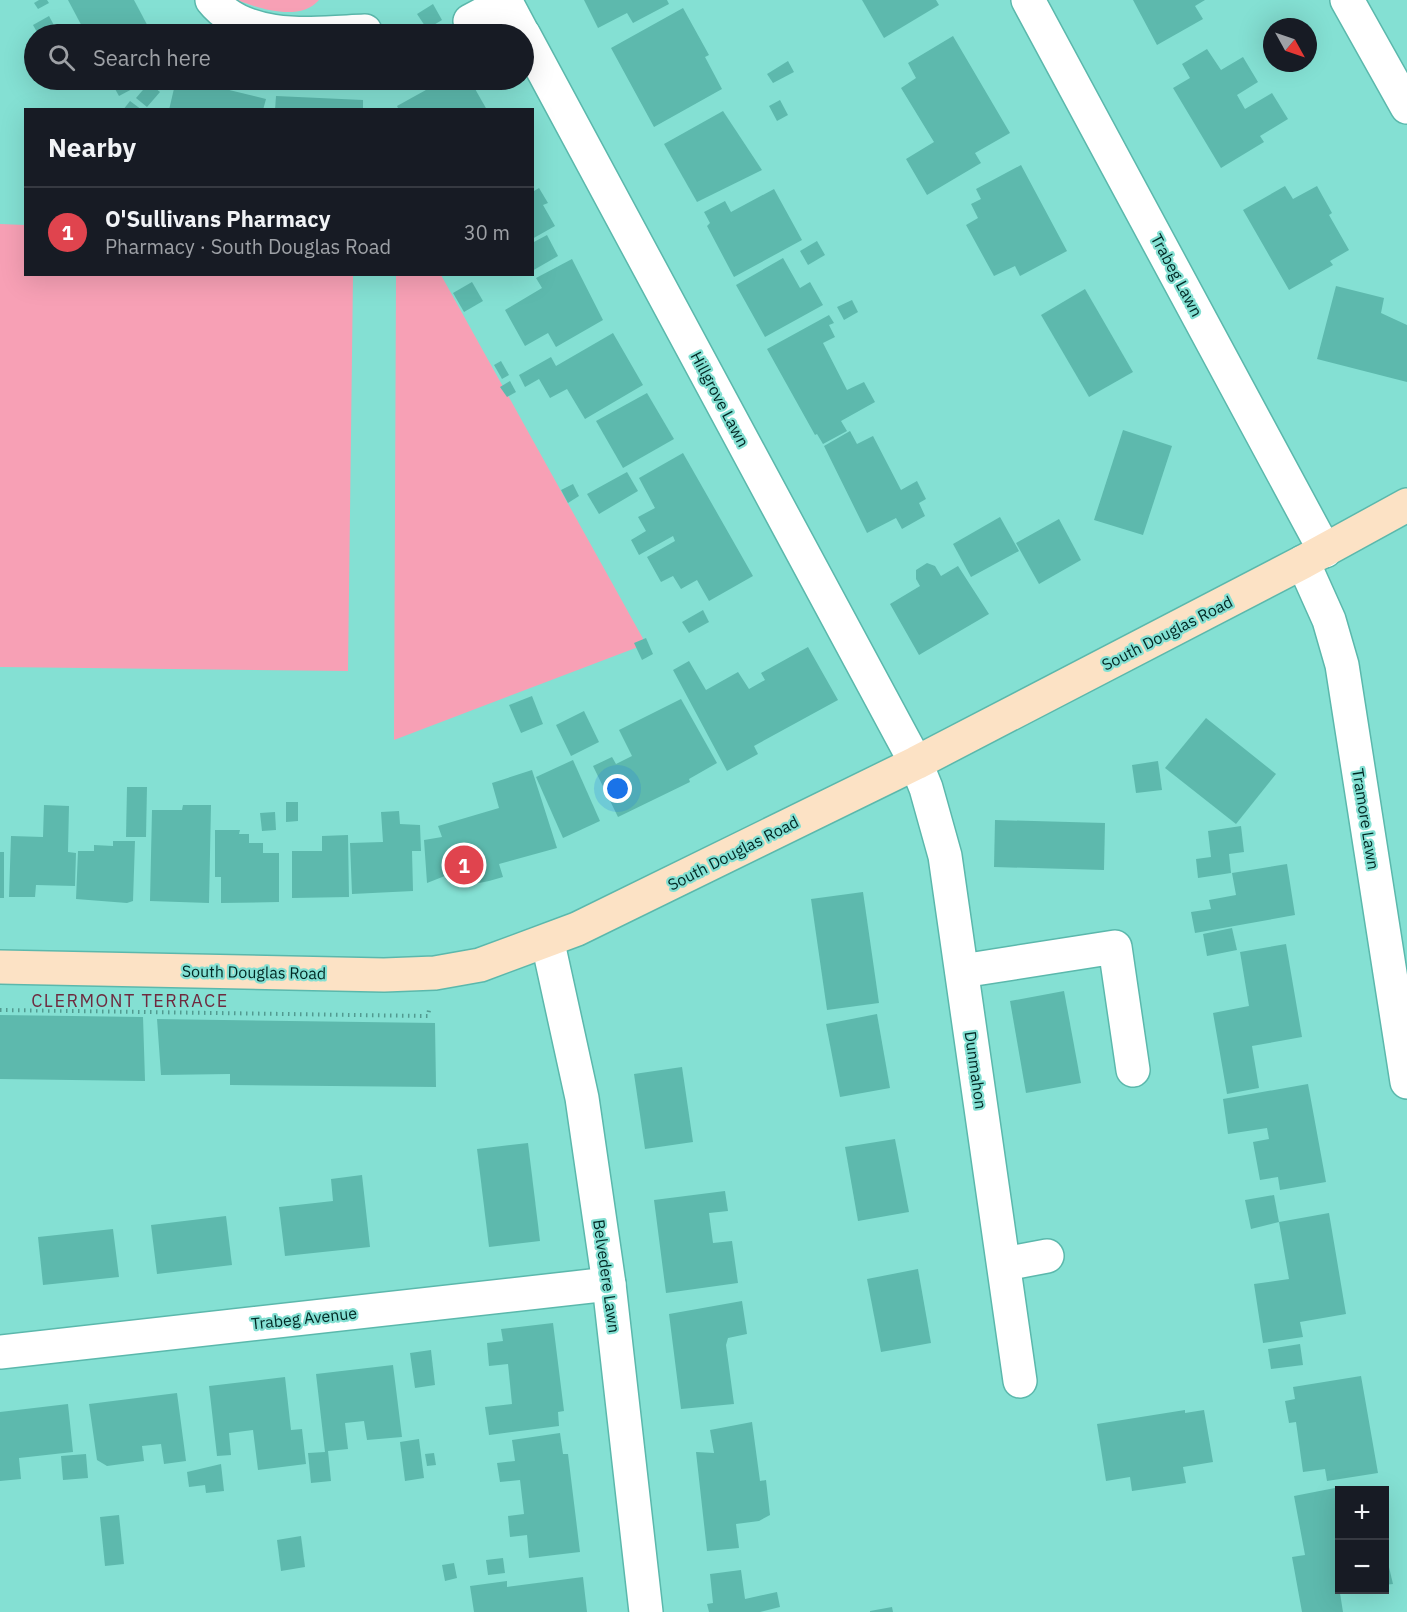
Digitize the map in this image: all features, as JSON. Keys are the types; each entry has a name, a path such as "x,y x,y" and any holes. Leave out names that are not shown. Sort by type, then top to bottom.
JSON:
{"main road":[{"name":"South Douglas Road","path":"0,967 407,975 480,965 548,942 916,763 1314,556 1407,505"}],"street":[{"path":"212,0 231,16 248,24"},
{"name":"Trabeg Lawn","path":"1028,0 1314,556"},
{"path":"1347,0 1407,107"},
{"name":"Hillgrove Lawn","path":"470,21 506,2 517,24"},
{"name":"Hillgrove Lawn","path":"534,55 916,763"},
{"name":"Tramore Lawn","path":"1314,556 1342,665 1407,1082"},
{"name":"Dunmahon","path":"916,763 926,788 945,856 1020,1380"},
{"name":"Belvedere Lawn","path":"548,942 582,1098 609,1284 646,1612"},
{"path":"962,971 1115,947 1132,1070"},
{"path":"1005,1264 1047,1256"},
{"name":"Trabeg Avenue","path":"0,1352 609,1284"}],"path":[{"path":"0,1010 428,1016"}],"shaded area":[{"path":"237,0 319,0 311,7 301,11 280,12"},
{"path":"0,224 24,225 24,276 353,276 348,671 0,667"},
{"path":"396,276 442,276 646,644 394,740"}],"building":[{"path":"47,0 49,3 38,9 34,3"},
{"path":"68,0 134,0 147,24 81,24"},
{"path":"584,0 667,0 669,4 633,23 627,13 598,28"},
{"path":"862,0 936,0 939,5 884,38"},
{"path":"1133,0 1205,0 1195,6 1203,19 1157,45"},
{"path":"433,4 442,20 435,24 424,24 417,14"},
{"path":"683,8 709,55 705,57 722,89 654,127 611,48"},
{"path":"49,16 53,24 35,24"},
{"path":"953,36 1010,133 975,153 981,163 927,195 906,159 934,142 901,88 916,78 908,63"},
{"path":"1207,49 1221,70 1243,57 1258,82 1237,95 1245,109 1272,93 1288,119 1260,136 1264,142 1221,168 1173,88 1190,78 1182,64"},
{"path":"788,61 794,72 773,83 767,74"},
{"path":"116,90 130,90 119,96"},
{"path":"143,90 160,92 147,107 136,98"},
{"path":"174,90 229,90 266,99 264,108 169,108"},
{"path":"426,90 476,90 486,108 398,108 397,106"},
{"path":"276,96 363,100 363,108 275,108"},
{"path":"780,100 788,115 777,121 769,106"},
{"path":"130,101 139,108 125,108"},
{"path":"723,111 762,170 697,202 664,144"},
{"path":"1021,165 1067,251 1020,276 1015,266 994,276 966,225 978,218 971,204 981,199 976,189"},
{"path":"1285,186 1293,199 1317,186 1332,213 1329,215 1349,250 1330,261 1333,265 1289,290 1243,210"},
{"path":"539,188 548,203 543,205 555,226 534,238 534,191"},
{"path":"774,189 802,240 734,277 707,226 710,223 704,212 725,201 731,212"},
{"path":"547,235 558,256 534,270 534,242"},
{"path":"817,241 825,255 808,265 800,251"},
{"path":"783,258 800,288 810,282 823,305 765,337 736,285"},
{"path":"572,259 603,320 556,347 548,333 525,346 505,310 542,288 536,278"},
{"path":"472,282 483,301 464,312 453,293"},
{"path":"1336,286 1384,298 1381,313 1407,325 1407,382 1317,359"},
{"path":"1085,289 1133,372 1089,397 1041,315"},
{"path":"852,300 858,312 844,320 837,307"},
{"path":"829,315 834,323 829,325 835,337 823,343 847,390 864,382 875,402 841,421 847,431 823,444 817,434 815,435 767,349"},
{"path":"613,333 643,385 585,419 567,389 550,398 539,379 525,387 519,375 551,357 556,366"},
{"path":"501,361 509,375 502,379 494,365"},
{"path":"510,381 516,392 507,397 500,387"},
{"path":"647,393 674,439 623,468 596,421"},
{"path":"1123,430 1172,446 1143,535 1094,520"},
{"path":"850,431 857,444 873,436 901,490 917,481 926,499 919,503 925,516 902,529 896,518 867,533 824,446"},
{"path":"683,453 753,576 709,601 697,580 681,589 673,576 661,582 647,557 675,541 673,536 639,555 631,540 646,531 638,517 655,508 639,478"},
{"path":"627,472 638,491 599,514 587,494"},
{"path":"573,484 579,496 568,503 561,490"},
{"path":"1000,517 1019,551 971,577 953,544"},
{"path":"1059,519 1081,560 1039,584 1016,543"},
{"path":"927,563 935,566 941,576 958,566 989,614 919,655 890,604 920,586 916,579 916,570"},
{"path":"703,610 709,622 689,633 682,622"},
{"path":"646,638 653,654 642,660 634,643"},
{"path":"808,647 838,700 754,746 758,754 727,771 673,670 689,661 706,690 738,672 749,689 765,680 761,673"},
{"path":"532,696 543,724 521,733 509,705"},
{"path":"681,699 717,763 689,779 690,782 618,817 593,766 612,757 616,764 632,756 619,730"},
{"path":"584,711 599,742 571,756 556,725"},
{"path":"1206,718 1276,774 1236,824 1165,768"},
{"path":"573,760 600,821 563,838 536,777"},
{"path":"1158,761 1162,790 1136,793 1132,765"},
{"path":"532,770 557,848 499,864 503,877 489,881 474,884 472,871 450,874 427,883 424,840 442,837 438,826 499,808 492,783"},
{"path":"127,787 147,787 146,837 126,837"},
{"path":"286,802 298,802 298,821 286,822"},
{"path":"44,805 69,806 68,852 76,853 75,886 36,885 35,897 9,897 11,836 43,837"},
{"path":"183,805 211,805 209,903 150,901 152,810 182,810"},
{"path":"399,811 400,824 420,825 421,851 412,851 413,891 352,894 350,843 383,842 381,812"},
{"path":"275,812 276,830 262,831 260,813"},
{"path":"995,820 1105,823 1104,870 994,867"},
{"path":"1241,826 1244,852 1229,854 1231,873 1198,878 1196,859 1211,857 1208,831"},
{"path":"215,830 240,830 239,834 249,834 249,843 263,843 263,853 279,853 279,902 221,903 221,877 215,877"},
{"path":"348,835 349,897 292,898 292,851 322,851 322,836"},
{"path":"113,841 135,841 133,901 127,903 76,899 78,851 94,851 94,845 113,846"},
{"path":"0,852 4,852 4,898 0,898"},
{"path":"1287,864 1295,915 1195,933 1191,912 1211,909 1209,900 1236,895 1232,873"},
{"path":"863,892 879,1003 827,1010 811,899"},
{"path":"1232,928 1237,950 1207,956 1203,934"},
{"path":"1286,944 1302,1037 1252,1046 1259,1088 1227,1094 1213,1013 1249,1006 1240,952"},
{"path":"1064,991 1081,1083 1026,1093 1010,1001"},
{"path":"877,1014 890,1088 840,1097 826,1024"},
{"path":"0,1015 143,1017 145,1081 0,1079"},
{"path":"157,1019 435,1023 436,1087 230,1085 230,1074 161,1075"},
{"path":"682,1067 693,1142 645,1149 634,1074"},
{"path":"1308,1084 1326,1182 1280,1190 1278,1177 1260,1180 1253,1142 1269,1139 1267,1128 1228,1134 1223,1099"},
{"path":"895,1139 909,1212 858,1221 845,1147"},
{"path":"528,1143 540,1241 489,1247 477,1149"},
{"path":"362,1175 370,1247 285,1256 279,1207 333,1201 331,1179"},
{"path":"725,1191 728,1211 709,1213 713,1243 732,1241 738,1283 666,1293 654,1200"},
{"path":"1274,1195 1279,1222 1251,1229 1245,1200"},
{"path":"1329,1213 1346,1314 1300,1322 1303,1337 1263,1343 1254,1284 1289,1279 1279,1222"},
{"path":"226,1216 232,1265 157,1274 151,1225"},
{"path":"113,1229 119,1277 43,1285 38,1237"},
{"path":"918,1269 931,1343 881,1352 867,1279"},
{"path":"742,1301 747,1334 728,1338 726,1345 734,1404 681,1409 669,1314"},
{"path":"553,1323 564,1411 558,1412 559,1426 489,1435 485,1407 512,1404 508,1364 489,1366 487,1343 503,1341 501,1329"},
{"path":"1300,1344 1303,1365 1271,1369 1268,1349"},
{"path":"431,1350 435,1385 415,1388 410,1353"},
{"path":"393,1365 402,1437 367,1440 364,1421 345,1423 348,1449 328,1451 331,1481 311,1483 308,1453 325,1452 316,1374"},
{"path":"1361,1376 1378,1473 1327,1481 1325,1469 1303,1472 1296,1422 1289,1423 1285,1401 1295,1399 1293,1387"},
{"path":"285,1377 291,1430 302,1429 306,1464 258,1470 253,1430 229,1433 231,1455 217,1456 209,1386"},
{"path":"177,1393 186,1461 164,1464 161,1444 142,1446 144,1461 107,1466 97,1460 89,1404"},
{"path":"68,1404 73,1452 19,1458 21,1479 0,1481 0,1412"},
{"path":"1185,1410 1185,1413 1204,1410 1213,1462 1183,1467 1186,1483 1132,1491 1130,1477 1106,1481 1097,1424"},
{"path":"752,1422 760,1481 766,1480 770,1515 759,1521 736,1524 739,1548 707,1551 696,1452 714,1453 710,1430"},
{"path":"560,1433 563,1454 568,1454 580,1552 529,1558 527,1535 510,1537 508,1516 524,1514 520,1480 500,1482 497,1463 515,1461 512,1440"},
{"path":"419,1439 424,1478 405,1481 400,1442"},
{"path":"434,1453 436,1465 427,1466 425,1454"},
{"path":"86,1454 88,1478 63,1480 61,1456"},
{"path":"221,1464 224,1491 206,1493 205,1485 189,1487 187,1472"},
{"path":"1335,1488 1335,1594 1340,1594 1343,1612 1302,1612 1292,1557 1305,1555 1294,1496"},
{"path":"119,1515 124,1564 105,1566 100,1517"},
{"path":"301,1536 305,1567 281,1571 277,1540"},
{"path":"503,1558 505,1573 488,1575 486,1560"},
{"path":"454,1563 457,1578 445,1581 442,1565"},
{"path":"1389,1567 1393,1584 1389,1584"},
{"path":"741,1570 745,1599 777,1592 780,1607 760,1612 709,1612 707,1604 713,1603 710,1574"},
{"path":"583,1577 587,1612 474,1612 470,1586 507,1581 507,1587"},
{"path":"892,1607 893,1612 870,1612 870,1611"}],"place":[{"name":"O'Sullivans Pharmacy","path":"464,865"}],"district":[{"name":"CLERMONT TERRACE","path":"130,1000"}]}
